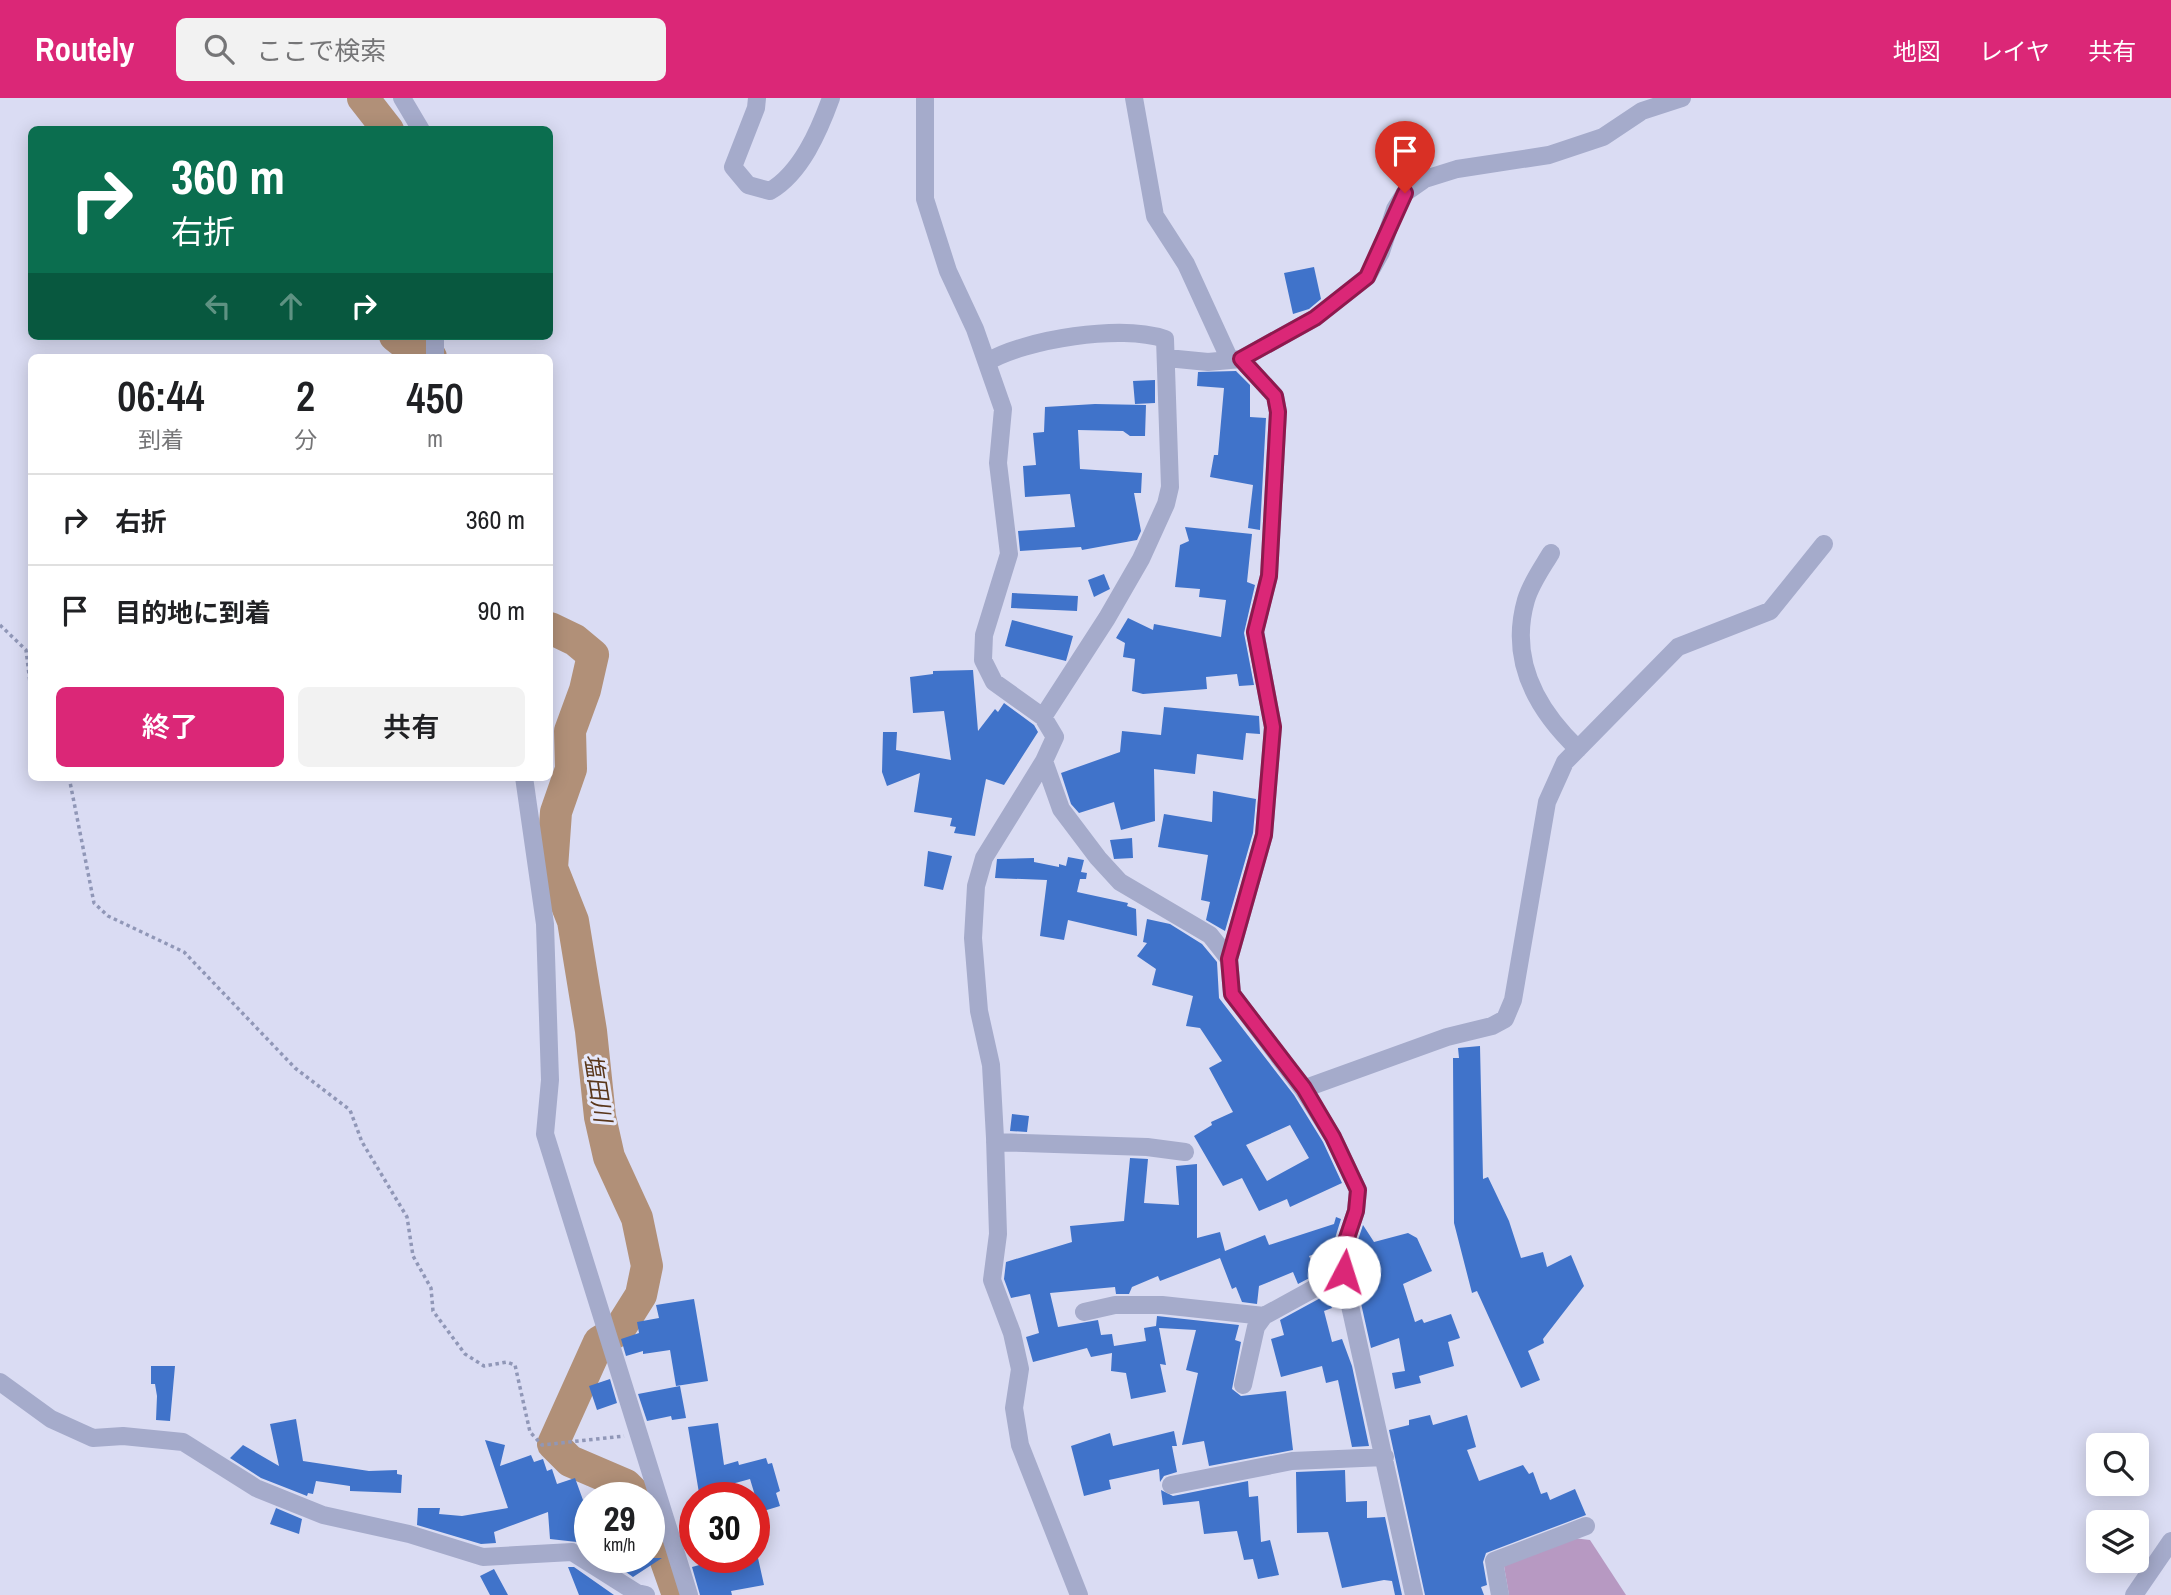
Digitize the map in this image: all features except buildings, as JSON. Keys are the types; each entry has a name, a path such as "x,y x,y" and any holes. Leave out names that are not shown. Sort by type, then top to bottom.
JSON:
{"street":[{"path":"402,98 419,126"},
{"path":"757,98 756,108 733,167 748,185 770,191 786,182 803,157 831,98"},
{"path":"925,98 925,199 948,271 987,362 1003,409 998,463 1009,554 984,635 983,660 994,682 1043,717 1055,737 1044,761 984,858 976,886 973,938 979,1011 991,1065 998,1234 992,1280 1012,1333 1020,1369 1014,1408 1020,1445 1079,1595"},
{"path":"1134,98 1155,216 1186,264 1235,358 1275,396 1278,412 1269,576 1255,632 1273,727 1264,835 1229,959 1232,994 1304,1088 1333,1137 1358,1190 1356,1211 1343,1250 1344,1272 1414,1595"},
{"path":"1167,358 1208,362 1235,358 1315,318 1367,277 1381,252 1395,209 1405,193 1425,179 1457,169 1549,155 1603,137 1642,111 1682,98"},
{"path":"987,362 1004,352 1032,343 1094,335 1154,335 1165,339 1167,358 1164,397 1170,487 1166,504 1141,559 1107,618 1043,717"},
{"path":"1304,1088 1447,1037 1492,1026 1505,1019 1513,1000 1547,802 1565,762 1678,647 1770,611 1824,544"},
{"path":"1551,553 1526,599 1522,648 1526,674 1542,710 1578,749"},
{"path":"1044,761 1060,809 1120,882 1210,935 1229,959"},
{"path":"525,781 545,924 550,1080 545,1134 689,1595"},
{"path":"995,1142 1147,1147 1185,1152"},
{"path":"1243,1385 1256,1328 1264,1316 1344,1272"},
{"path":"1084,1312 1115,1305 1162,1305 1264,1316"},
{"path":"0,1382 51,1419 93,1438 124,1436 183,1442 256,1488 323,1515 409,1534 483,1557 572,1552 637,1593 646,1595"},
{"path":"1171,1485 1292,1461 1385,1457"},
{"path":"1500,1595 1494,1561 1586,1526"},
{"path":"2134,1595 2171,1541"}],"path":[{"path":"0,625 26,650 28,666"},
{"path":"70,781 94,903 108,916 184,952 295,1068 350,1110 362,1142 407,1217 413,1256 431,1288 433,1311 464,1354 484,1366 507,1362 514,1365 530,1432 542,1445 638,1434"}],"shaded area":[{"path":"1573,1538 1590,1540 1626,1595 1509,1595 1504,1566"}],"waterway":[{"name":"塩田川","path":"363,98 385,126"},
{"name":"塩田川","path":"400,340 418,354"},
{"name":"塩田川","path":"553,629 575,640 593,655 585,690 570,731 571,769 556,812 552,868 573,921 591,1031 600,1117 609,1157 637,1218 647,1266 641,1295 619,1330 599,1342 553,1444 570,1461 619,1482"},
{"name":"塩田川","path":"665,1558 678,1595"}],"route":[{"path":"1344,1272 1343,1250 1356,1211 1358,1190 1333,1137 1304,1088 1232,994 1229,959 1264,835 1273,727 1255,632 1269,576 1278,412 1275,396 1241,359 1315,318 1367,277 1381,252 1395,209 1405,193"}]}
